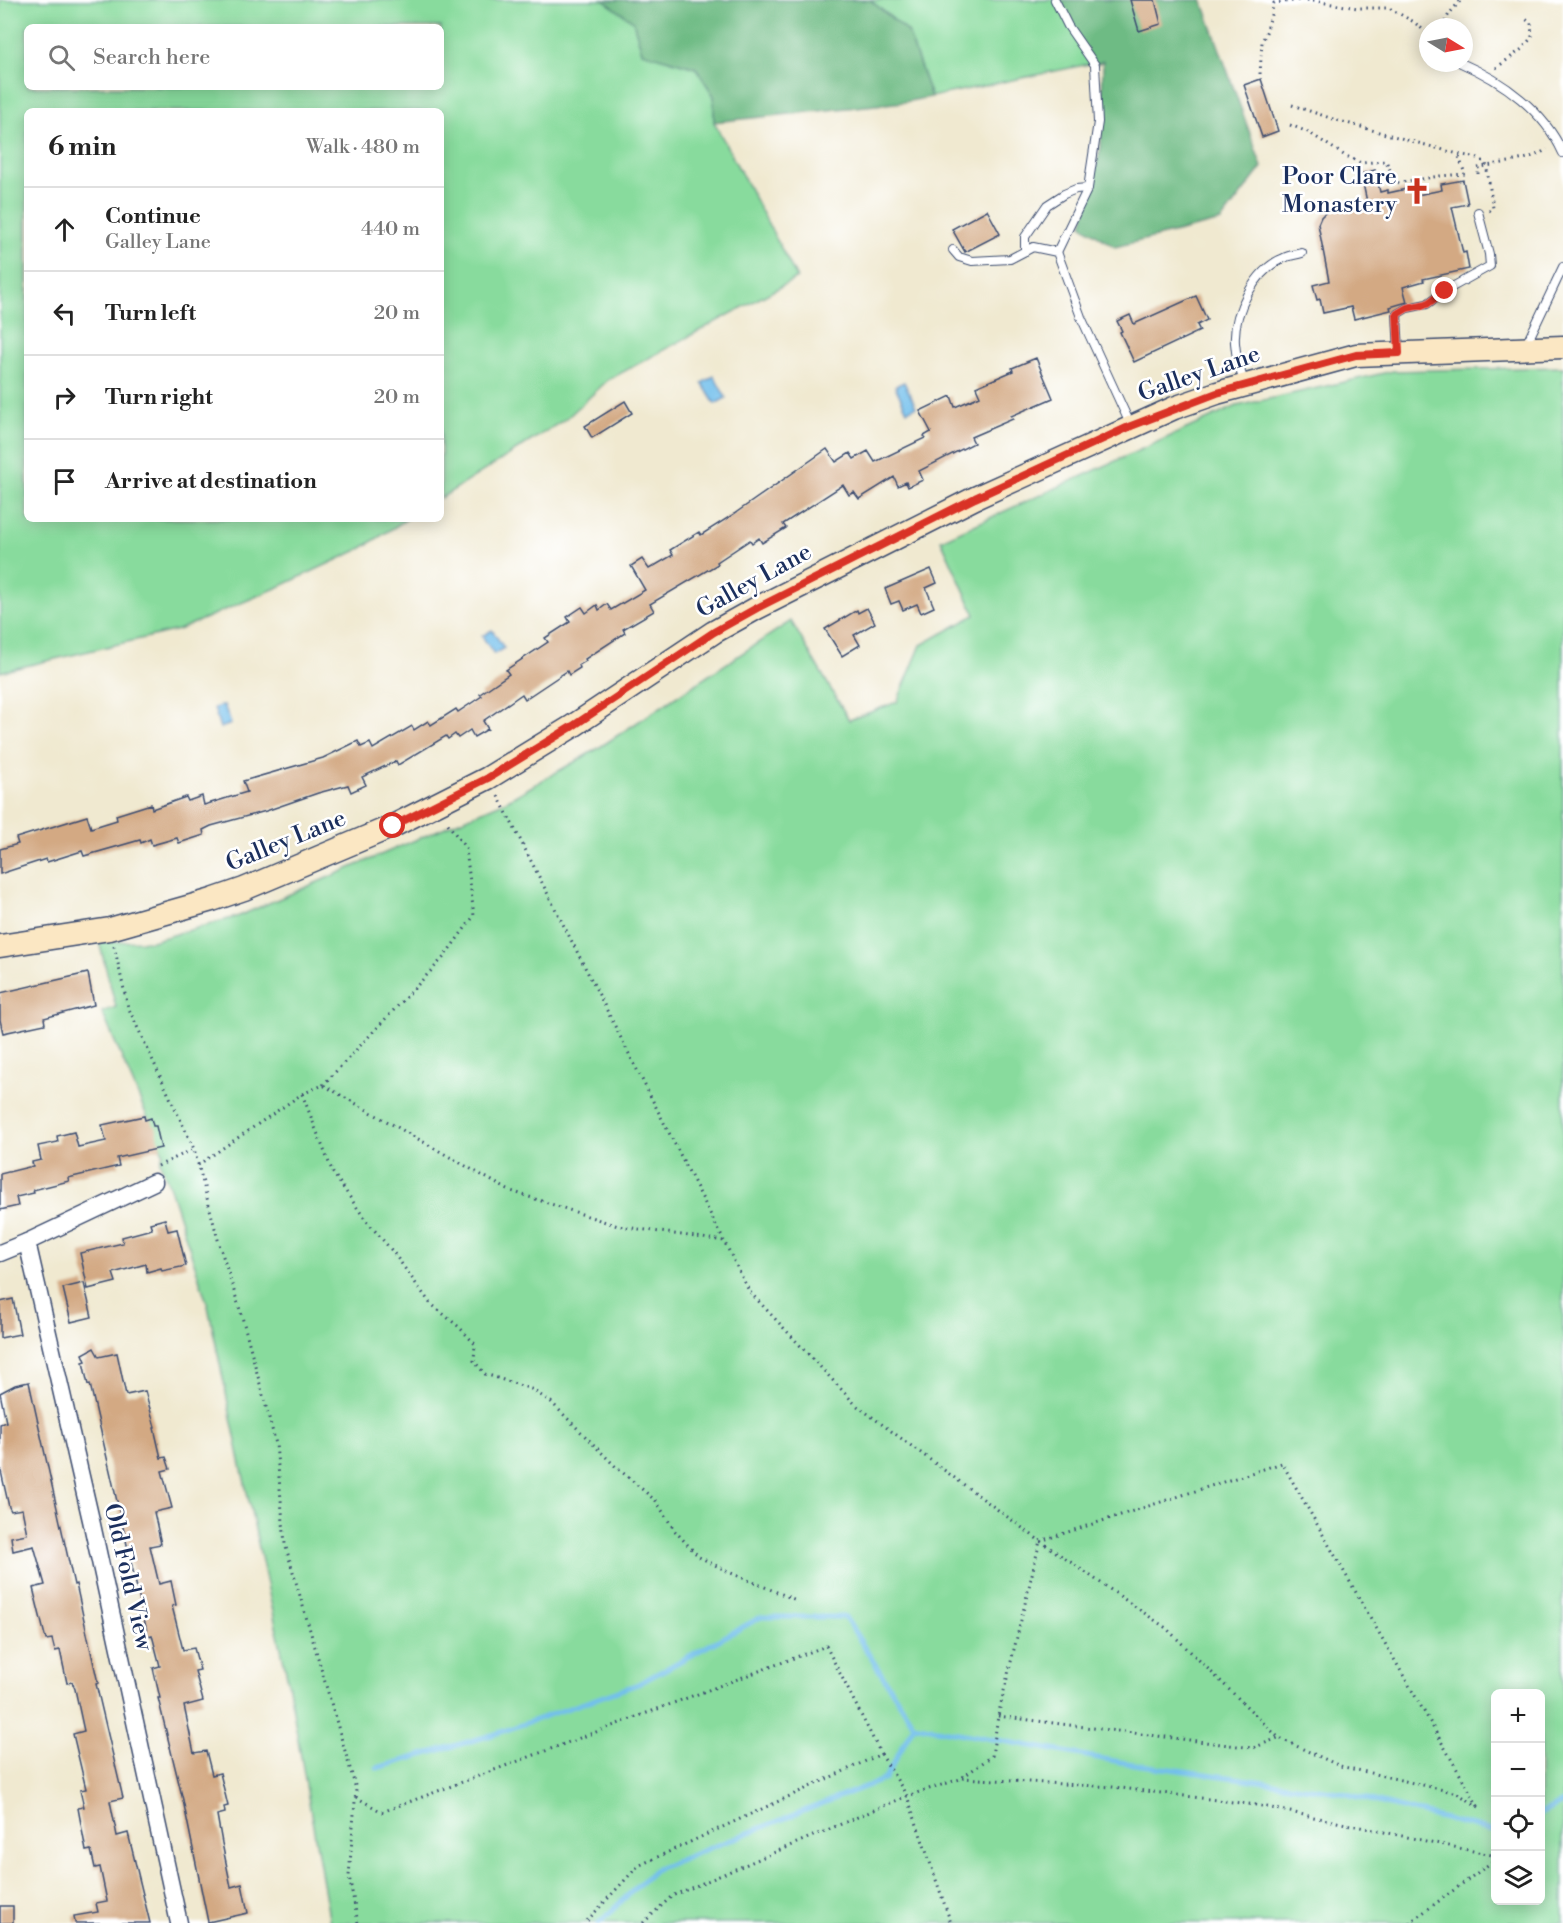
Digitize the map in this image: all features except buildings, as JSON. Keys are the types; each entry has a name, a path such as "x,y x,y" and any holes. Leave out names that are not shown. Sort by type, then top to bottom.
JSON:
{"street":[{"name":"Galley Lane","path":"0,946 110,930 212,900 254,885 393,826 488,778 573,726 714,632 757,608 975,498 1174,408 1217,393 1356,355 1563,347"},
{"path":"0,1252 27,1242 154,1182"},
{"name":"Old Fold View","path":"27,1242 94,1532 179,1923"}],"lane":[{"path":"1055,0 1068,26 1095,65 1098,122 1088,188 1057,252 1081,317 1131,426"},
{"path":"1473,69 1509,88 1542,120 1563,153"},
{"path":"1025,251 1026,237 1047,206 1070,191 1088,188"},
{"path":"1399,353 1397,314 1407,308 1427,304 1445,291 1490,266 1478,212"},
{"path":"953,250 959,257 972,261 1010,259 1033,247 1057,252"},
{"path":"1245,385 1238,363 1235,341 1236,325 1242,307 1266,269 1284,258 1302,254"},
{"path":"1525,349 1563,267"}],"path":[{"path":"1260,74 1262,42 1274,3 1305,0 1358,8 1389,8 1419,26"},
{"path":"1447,18 1461,0"},
{"path":"1488,76 1498,65 1522,49 1532,37 1531,23 1524,18"},
{"path":"1292,105 1336,120 1478,158 1486,165 1493,208 1488,212 1478,212"},
{"path":"1290,125 1308,132 1361,163 1386,161 1396,183 1465,174 1458,154"},
{"path":"1478,174 1478,168 1486,165 1534,158 1556,141"},
{"path":"488,778 748,1291 856,1405 1040,1541 1166,1628 1279,1738 1340,1766 1456,1793 1479,1807 1282,1463 1040,1541"},
{"path":"198,1165 302,1094 323,1085 443,958 474,916 466,849 443,817"},
{"path":"110,930 128,1007 194,1149 220,1247 242,1313 276,1444 285,1544 356,1789 349,1876 358,1923"},
{"path":"323,1085 508,1190 618,1226 724,1241"},
{"path":"302,1094 333,1173 365,1219 393,1252 430,1303 475,1344 474,1361 485,1374 531,1389 551,1402 615,1467 656,1501 675,1531 699,1557 731,1574 796,1600"},
{"path":"154,1182 158,1165 194,1149"},
{"path":"644,1923 672,1896 907,1796 962,1778 992,1756 998,1716 1040,1541"},
{"path":"355,1797 382,1812 826,1646 881,1754 907,1796 951,1923"},
{"path":"998,1716 1253,1748 1279,1738"},
{"path":"585,1923 638,1866 881,1754"},
{"path":"962,1778 1113,1787 1257,1805 1491,1856"},
{"path":"1409,1923 1491,1861"}],"green space":[{"path":"0,0 603,0 633,21 642,52 696,68 714,96 714,122 797,278 608,380 567,418 444,496 444,108 24,108 24,522 402,522 362,548 178,630 0,672"},
{"path":"603,0 870,0 908,32 931,97 904,102 714,122 714,96 696,68 642,52 633,21"},
{"path":"870,0 1055,0 1094,63 931,97 908,32"},
{"path":"1055,0 1202,0 1262,167 1221,221 1115,247 1082,225 1101,147 1103,61 1095,65"},
{"path":"1563,367 1563,1923 330,1923 287,1676 208,1306 160,1162 163,1153 102,1012 116,1007 99,942 152,941 239,916 508,800 597,749 791,621 849,720 897,702 921,645 975,615 941,540 1237,406 1393,371"}],"water":[{"path":"714,376 726,398 715,404 702,383"},
{"path":"904,382 916,407 907,411 895,386"},
{"path":"492,630 504,648 494,654 482,636"},
{"path":"224,705 231,724 220,728 214,708"}],"waterway":[{"path":"377,1768 492,1735 638,1684 761,1617 845,1617 914,1725 1126,1763 1339,1792 1491,1831"},
{"path":"599,1923 654,1870 885,1779 914,1725"},
{"path":"1545,1812 1563,1803"}],"place":[{"name":"Poor Clare Monastery","path":"1417,191"}],"route":[{"path":"393,826 488,778 573,726 714,632 800,585 975,498 1131,426 1217,393 1356,355 1399,353 1397,314 1407,308 1427,304 1445,291"}]}
